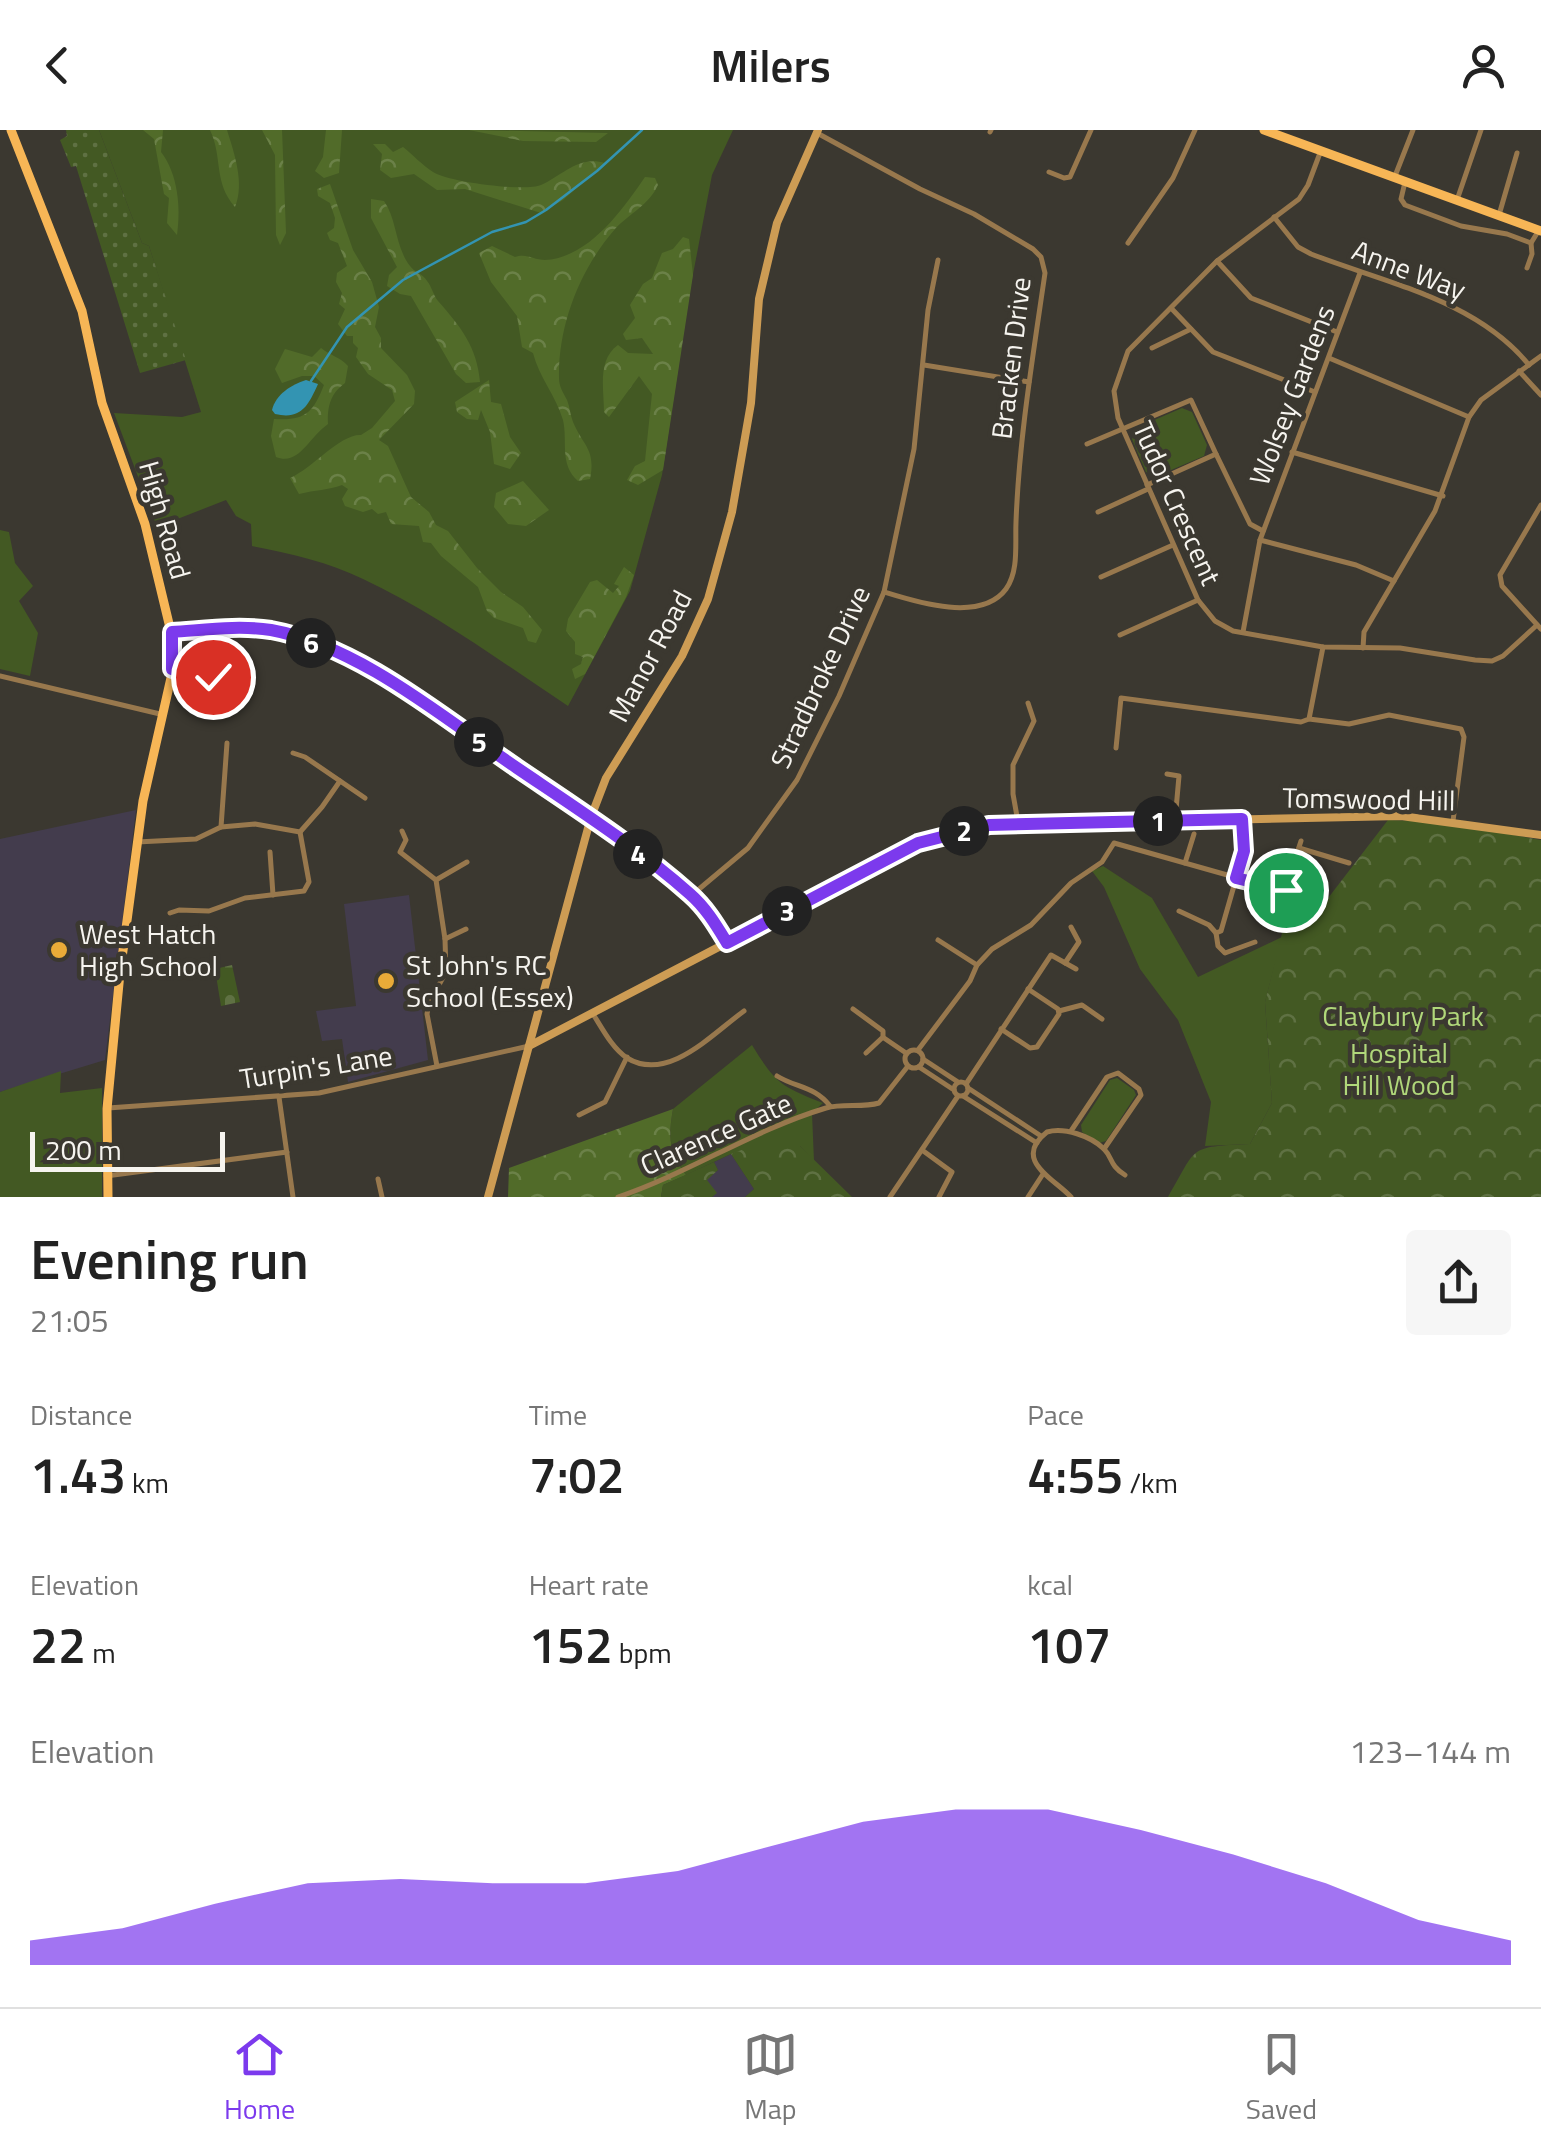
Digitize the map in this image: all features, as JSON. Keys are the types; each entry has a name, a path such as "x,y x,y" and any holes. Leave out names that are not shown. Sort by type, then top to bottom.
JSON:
{"main road":[{"name":"High Road","path":"10,130 82,312 102,403 145,524 172,632 172,669 137,842 111,1056 108,1197"},
{"path":"1264,130 1540,231"}],"street":[{"path":"1049,172 1070,177 1091,130"},
{"path":"1128,243 1174,178 1194,130"},
{"path":"1412,130 1400,178 1400,199 1405,205 1461,226 1531,242"},
{"path":"1457,200 1481,130"},
{"name":"Bracken Drive","path":"818,132 974,214 1042,256 1044,272 1018,465 1014,573 1005,590 990,603 932,606 884,592"},
{"name":"Manor Road","path":"488,1197 591,817 606,778 682,656 708,599 732,512 752,403 759,299 777,222 818,132"},
{"name":"Tudor Crescent","path":"1321,149 1305,193 1218,260 1128,351 1122,362 1114,394 1122,430 1198,600 1214,621 1243,632 1323,647 1400,648 1492,661 1539,627"},
{"path":"1498,215 1517,153"},
{"name":"Anne Way","path":"1274,218 1298,247 1488,324 1529,364"},
{"path":"1527,268 1531,242 1540,231"},
{"name":"Stradbroke Drive","path":"692,895 748,848 797,780 884,592 914,449 938,260"},
{"path":"1218,260 1251,298 1337,332"},
{"name":"Wolsey Gardens","path":"1243,632 1260,540 1360,273"},
{"path":"1171,308 1213,352 1315,392"},
{"path":"1152,348 1191,330"},
{"path":"1364,648 1364,632 1443,496 1469,418 1481,400 1541,356"},
{"path":"1328,358 1469,418"},
{"path":"923,365 1029,382"},
{"path":"1519,371 1541,395"},
{"name":"Wolsey Gardens","path":"1122,430 1191,400 1250,524 1263,531"},
{"path":"1087,444 1122,430"},
{"path":"1292,452 1443,496"},
{"path":"1098,512 1216,454"},
{"path":"1539,511 1500,575 1502,586 1539,627"},
{"path":"1260,540 1356,565 1394,581"},
{"path":"1101,577 1173,545"},
{"path":"1120,635 1198,600"},
{"path":"172,632 272,630 344,657 397,686 591,817 692,895 727,943"},
{"path":"1309,719 1323,647"},
{"path":"172,669 213,677"},
{"path":"0,676 160,714"},
{"path":"1116,748 1120,698 1302,722 1309,719 1349,724 1389,715 1461,729 1464,736 1453,821"},
{"path":"1016,823 1013,765 1034,721 1028,703"},
{"path":"221,827 227,743"},
{"path":"293,753 365,798"},
{"path":"1167,774 1179,776 1175,821"},
{"path":"300,832 340,781"},
{"name":"Tomswood Hill","path":"530,1046 918,843 989,825 1400,816 1541,835"},
{"path":"1242,819 1244,851 1218,946 1225,952 1255,942"},
{"path":"137,842 196,839 221,827 255,824 300,832"},
{"path":"402,831 406,840 400,852 436,880 445,939 446,972 428,1014 437,1066"},
{"path":"170,913 209,910 244,898 304,891 310,882 300,832"},
{"path":"1186,863 1194,834"},
{"path":"883,1038 906,1053 918,1050 992,949 1031,925 1071,883 1094,868 1114,843 1323,902"},
{"path":"1286,890 1300,845 1349,863"},
{"path":"1328,856 1330,848"},
{"path":"270,852 272,894"},
{"path":"436,880 467,862"},
{"path":"1178,911 1219,932"},
{"path":"1066,963 1079,942 1071,928"},
{"path":"445,939 466,929"},
{"path":"938,940 977,966"},
{"path":"890,1197 1052,955 1076,969"},
{"path":"1028,989 1059,1011"},
{"path":"1001,1029 1030,1048 1036,1046 1059,1011 1082,1004 1102,1019"},
{"path":"853,1009 884,1031 883,1038 866,1052"},
{"path":"593,1014 627,1058 651,1065 673,1062 744,1011"},
{"name":"Turpin's Lane","path":"107,1108 319,1093 530,1046"},
{"path":"918,1050 923,1059 1042,1136"},
{"path":"906,1053 904,1060 908,1066 918,1067 1036,1143"},
{"path":"579,1115 605,1102 627,1058"},
{"path":"918,1067 923,1059"},
{"name":"Clarence Gate","path":"618,1197 656,1186 768,1130 830,1106 880,1102 908,1066"},
{"path":"1071,1131 1107,1077 1118,1073 1139,1089 1141,1096 1104,1148"},
{"name":"Clarence Gate","path":"778,1076 814,1091 830,1106"},
{"path":"959,1094 964,1085"},
{"path":"280,1097 293,1197"},
{"path":"1072,1197 1043,1174 1035,1162 1036,1143 1054,1130 1071,1131 1104,1148 1112,1167 1125,1176"},
{"path":"922,1150 952,1172 939,1197"},
{"path":"106,1176 287,1152"},
{"path":"1028,1197 1043,1174"},
{"path":"378,1180 382,1197"},
{"path":"896,1190 905,1197"}],"shaded area":[{"name":"West Hatch High School","path":"136,810 105,1060 0,1092 0,839"},
{"name":"St John's RC School (Essex)","path":"409,895 428,1060 348,1082 342,1039 322,1041 316,1011 356,1006 344,904"},
{"path":"731,1154 754,1189 745,1197 712,1197 716,1193 706,1180 718,1170 714,1162"}],"green space":[{"path":"66,130 99,130 142,243 149,246 186,360 140,373 76,166 71,167 60,140 67,136"},
{"path":"99,130 733,130 712,175 662,475 630,591 568,706 390,592 323,563 252,546 251,524 236,516 226,500 157,527 114,413 182,417 201,412 149,246 142,243"},
{"path":"143,130 163,130 161,152 177,192 177,235 167,223 169,198 164,194 154,139"},
{"path":"210,130 227,130 239,178 235,207 221,179"},
{"path":"262,130 282,130 286,233 280,245 276,235 275,155"},
{"path":"326,130 342,130 339,173 324,178 315,171 323,157"},
{"path":"469,130 608,133 596,142 523,141"},
{"path":"373,144 385,144 393,152 403,147 441,176 504,187 541,185 579,164 605,163 563,200 541,213 465,189 437,190 414,174 391,178 380,170 382,154"},
{"path":"645,177 655,178 658,185 615,229 591,262 562,338 560,384 591,461 590,479 578,481 566,460 560,411 533,353 522,347 517,316 491,282 479,253 492,246 515,257 545,260 576,251 603,230"},
{"path":"330,184 353,250 372,282 379,307 375,327 381,348 407,375 415,391 414,404 379,440 388,446 411,497 542,630 536,643 528,641 523,628 494,618 487,611 478,587 431,543 423,542 419,526 391,524 386,512 363,512 345,506 342,499 348,489 342,485 299,494 290,478 344,440 372,428 395,401 392,390 368,374 356,357 358,348 353,336 347,336 338,324 345,309 339,304 342,293 336,282 337,273 347,266 338,243 330,240 327,233 334,228 335,218 330,203 318,196 317,189"},
{"path":"371,199 384,201 405,258 467,338 480,382 466,383 456,374 411,296 387,286 389,275 397,267 371,218"},
{"path":"683,237 689,239 693,275 663,470 638,485 627,480 635,466 645,461 652,394 639,376 609,417 604,412 604,367 618,345 628,353 653,354 642,338 626,340 623,334 635,318 630,305 643,284 652,278 662,253 673,249"},
{"path":"321,348 348,366 345,383 331,400 328,424 291,458 276,457 271,436 274,419 301,417 316,402 324,385 314,376 282,383 275,369 285,349 312,357"},
{"path":"489,380 491,402 501,404 510,437 521,453 510,469 494,464 490,432 481,410 478,420 457,412 455,402"},
{"path":"1182,408 1192,412 1207,445 1204,456 1157,476 1146,472 1132,439 1136,428"},
{"path":"523,481 549,510 526,526 508,524 494,507 496,493"},
{"path":"0,530 9,532 15,563 33,586 19,601 38,633 30,676 0,669"},
{"path":"624,567 634,575 626,597 585,674 575,679 572,669 581,664 583,657 575,654 575,642 566,631 568,619 590,582 597,580 613,593"},
{"name":"Claybury Park","path":"1388,820 1443,822 1541,840 1541,1197 1168,1197 1197,1152 1215,1146 1250,1144 1272,1103 1265,1002 1291,897 1322,906"},
{"path":"1103,866 1152,898 1198,977 1282,937 1265,1002 1272,1103 1250,1144 1205,1146 1211,1102 1178,1020 1140,969 1104,887 1092,871"},
{"path":"232,965 240,1002 221,1006 215,969"},
{"path":"752,1045 781,1082 823,1103 812,1113 814,1161 800,1146 731,1154 686,1175 671,1144 673,1109"},
{"path":"61,1071 60,1093 102,1088 102,1197 0,1197 0,1092"},
{"path":"1117,1078 1136,1095 1106,1141 1099,1143 1082,1132 1081,1125 1110,1080"},
{"path":"673,1109 671,1144 686,1175 663,1185 661,1197 508,1197 509,1168"},
{"path":"768,1140 800,1146 852,1197 745,1197 754,1189 731,1154"},
{"path":"714,1162 718,1170 707,1180 717,1193 712,1197 661,1197 663,1185"}],"water":[{"path":"306,380 318,384 307,405 291,415 275,414 272,410 281,395"}],"waterway":[{"path":"311,381 347,327 403,280 492,232 526,222 546,210 642,130"}],"place":[{"name":"West Hatch High School","path":"59,950"},
{"name":"St John's RC School (Essex)","path":"386,981"}],"route":[{"path":"213,677 172,669 172,632 272,630 344,657 423,703 591,817 692,895 727,943 918,843 989,825 1018,822 1242,819 1244,851 1236,878 1286,890"}],"park label":[{"name":"Hospital Hill Wood","path":"1399,1069"}]}
